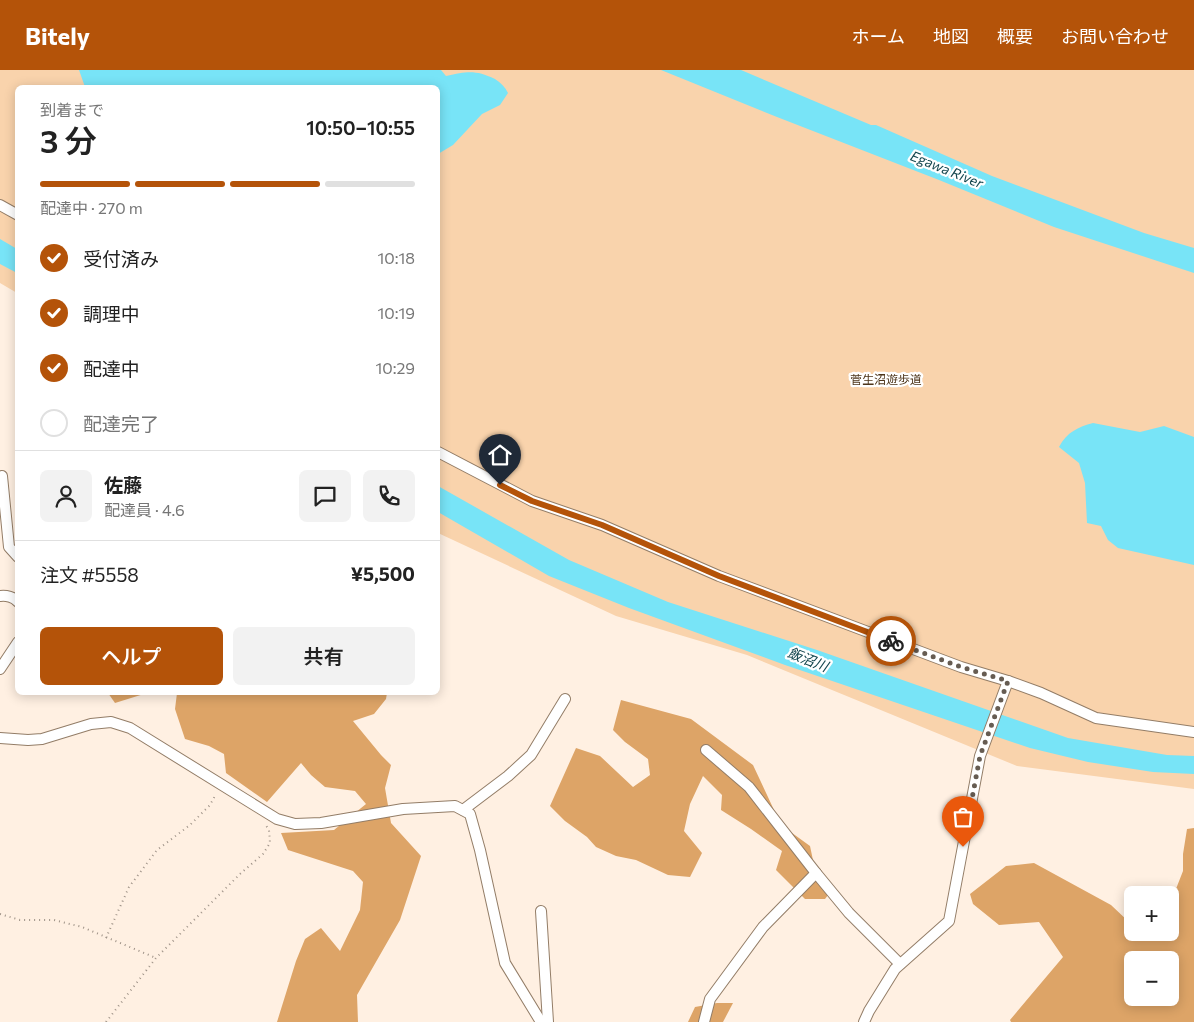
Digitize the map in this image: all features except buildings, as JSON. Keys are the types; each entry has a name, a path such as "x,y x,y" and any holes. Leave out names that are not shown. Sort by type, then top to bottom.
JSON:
{"street":[{"path":"0,205 15,213"},
{"path":"440,453 532,501 602,525 728,580 1007,684 1041,693 1096,718 1194,732"},
{"path":"2,476 9,547 15,554"},
{"path":"0,596 3,595 15,599"},
{"path":"0,669 15,646"},
{"path":"864,1022 895,969 948,921 980,756 1007,684"},
{"path":"463,810 508,776 531,755 565,699"},
{"path":"0,738 42,739 91,724 111,722 130,728 277,819 295,824 321,823 403,809 455,806 463,810 470,814 480,850 505,963 541,1022"},
{"path":"706,750 749,787 849,913 900,964"},
{"path":"704,1022 710,999 763,928 816,873"},
{"path":"541,911 548,1022"}],"path":[{"path":"106,938 129,887 157,850 190,825 210,805 221,784"},
{"path":"106,1022 156,958 240,874 263,854 270,844 270,830 264,823"},
{"path":"0,914 20,920 54,920 82,927 156,958"}],"green space":[{"name":"菅生沼遊歩道","path":"0,70 1194,70 1194,789 1017,766 747,655 616,616 440,534 440,85 15,85 15,292 0,283"}],"shaded area":[{"path":"109,695 141,695 115,703"},
{"path":"177,695 387,695 386,699 374,714 353,721 391,765 385,788 391,823 421,856 400,920 357,995 358,1022 277,1022 305,939 321,928 340,951 360,910 363,882 353,871 288,850 281,833 334,830 366,804 355,791 325,787 301,763 267,802 226,773 224,754 209,746 185,739 175,709"},
{"path":"621,700 691,719 753,765 781,825 810,846 814,865 834,887 825,899 805,899 776,870 782,851 721,810 722,795 703,776 690,804 684,831 702,853 690,877 668,875 636,860 616,856 596,847 587,837 565,821 550,806 576,748 600,756 633,787 650,775 648,759 625,742 613,730"},
{"path":"1194,828 1194,1022 1011,1022 1010,1020 1063,957 1039,922 999,925 973,904 970,894 1006,866 1034,863 1111,905 1124,917 1124,941 1179,941 1179,886 1177,886 1183,871 1183,854 1187,829"},
{"path":"717,1003 733,1003 723,1022 688,1022 695,1007"}],"water":[{"path":"79,70 441,70 446,76 466,72 482,74 495,79 508,93 500,105 482,114 453,145 440,153 440,85 84,85"},
{"name":"Egawa River","path":"661,70 741,70 871,125 876,125 992,176 1144,233 1194,248 1194,273 1054,227"},
{"path":"0,239 15,248 15,272 0,264"},
{"path":"1093,423 1140,432 1164,426 1194,437 1194,565 1118,548 1108,540 1101,526 1087,523 1085,483 1079,463 1059,447 1073,431"},
{"name":"飯沼川","path":"440,487 569,560 668,602 817,650 1068,738 1167,755 1194,756 1194,774 1153,772 1088,762 1030,748 785,665 629,608 549,576 440,513"}],"way so far":[{"path":"891,641 961,667 1008,681 980,756 963,847"}],"route":[{"path":"500,485 532,501 602,525 719,576 891,641"}]}
